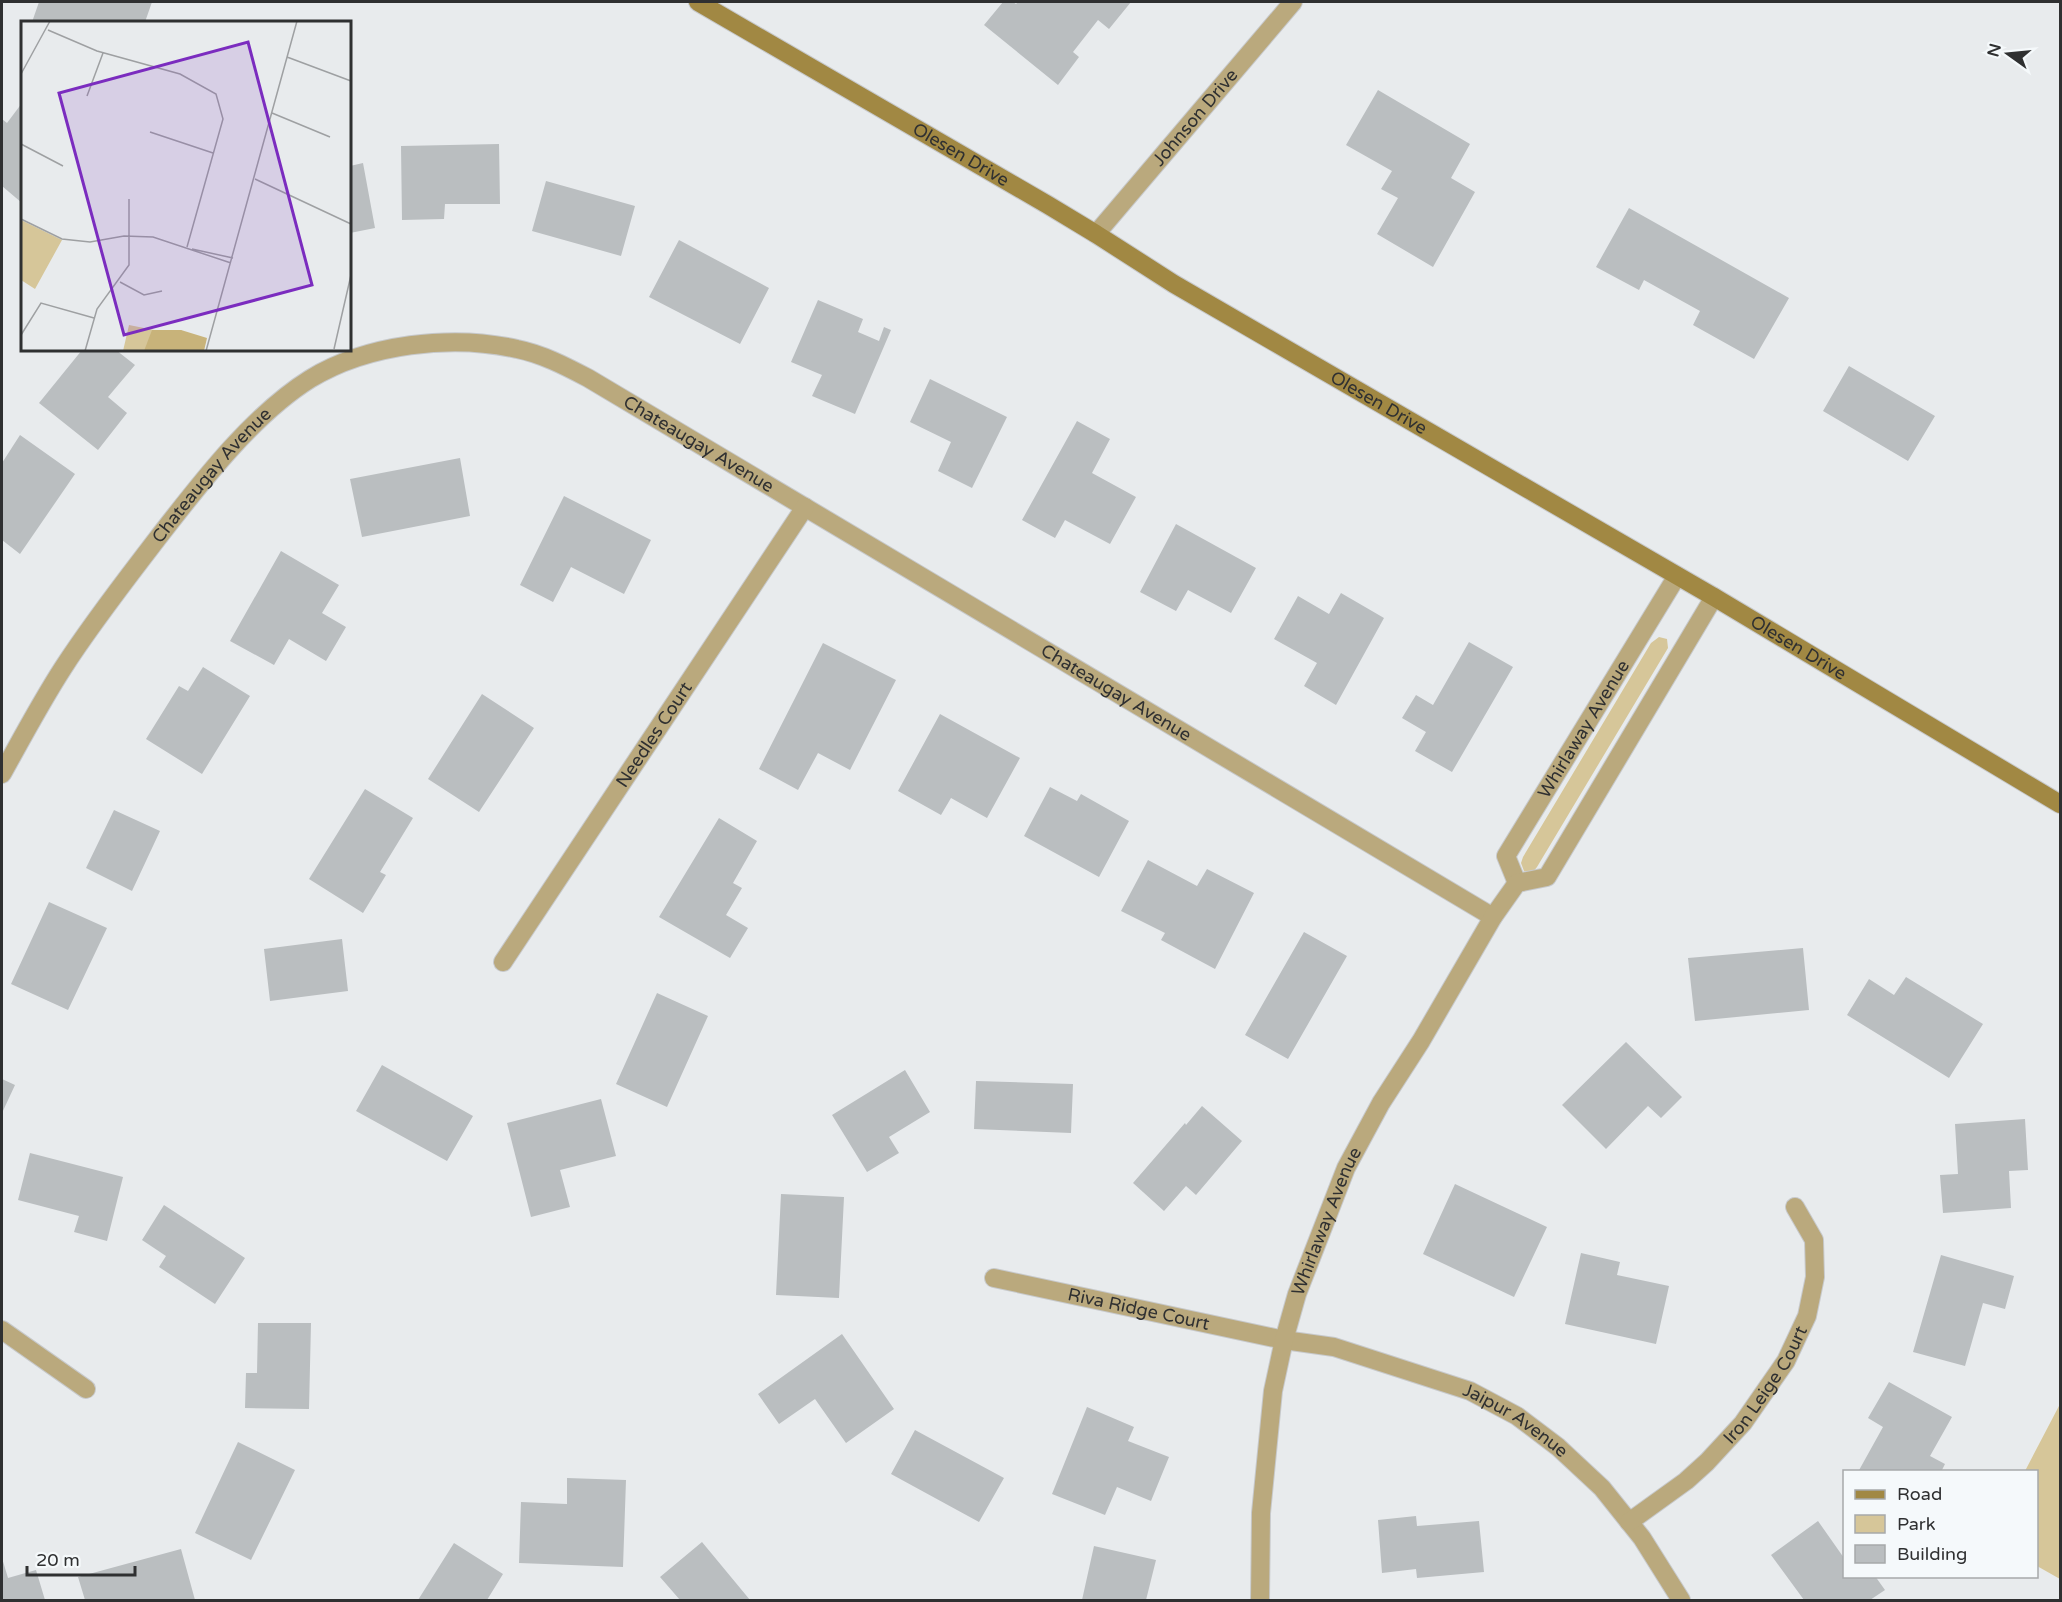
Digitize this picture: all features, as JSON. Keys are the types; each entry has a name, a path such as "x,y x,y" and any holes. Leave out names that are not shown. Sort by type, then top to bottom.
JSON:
{"street":[{"name":"Olesen Drive","path":"698,2 1096,234 1174,284 1713,597 2061,804"},
{"name":"Johnson Drive","path":"1096,234 1293,2"},
{"name":"Chateaugay Avenue","path":"2,774 69,659 110,600 196,488 247,432 281,400 310,379 346,362 389,350 434,342 489,344 519,349 557,362 588,378 1493,917"},
{"name":"Needles Court","path":"503,962 805,507"},
{"name":"Whirlaway Avenue","path":"1260,1600 1261,1513 1273,1391 1297,1294 1346,1168 1381,1102 1421,1041 1493,917 1517,883 1506,856 1677,576"},
{"path":"1517,883 1547,877 1713,597"},
{"name":"Iron Leige Court","path":"1629,1522 1686,1481 1707,1462 1743,1423 1786,1361 1807,1316 1815,1277 1814,1240 1795,1207"},
{"name":"Riva Ridge Court","path":"994,1278 1284,1340"},
{"path":"2,1330 86,1389"},
{"name":"Jaipur Avenue","path":"1284,1340 1341,1349 1470,1390 1517,1416 1558,1446 1602,1488 1642,1538 1681,1600"}],"green space":[{"path":"1659,637 1667,639 1668,648 1537,867 1533,872 1524,871 1521,863 1523,857 1651,643"},
{"path":"2060,1404 2060,1579 2038,1567 2038,1470 2026,1470"}],"building":[{"path":"39,2 152,2 145,21 32,21"},
{"path":"1003,2 1016,4 1018,2 1131,2 1109,29 1098,20 1073,52 1079,57 1058,85 984,25"},
{"path":"1378,90 1470,144 1451,178 1475,192 1433,267 1377,234 1398,198 1381,189 1392,171 1346,145"},
{"path":"21,104 21,202 2,186 2,119 7,123"},
{"path":"499,144 500,204 445,204 444,219 402,220 401,146"},
{"path":"363,163 375,228 351,233 351,166"},
{"path":"546,181 635,206 621,256 532,231"},
{"path":"1629,208 1789,298 1754,359 1693,325 1700,311 1644,280 1639,290 1596,267"},
{"path":"679,240 769,288 740,344 649,297"},
{"path":"818,300 863,319 858,332 879,341 884,327 891,330 855,414 812,396 822,375 791,362"},
{"path":"81,351 117,351 135,365 108,397 127,413 98,450 39,403"},
{"path":"1849,366 1935,416 1908,461 1823,411"},
{"path":"930,379 1007,417 972,488 938,471 951,442 910,422"},
{"path":"1077,421 1110,439 1092,473 1136,497 1110,544 1065,520 1055,538 1022,520"},
{"path":"20,435 75,474 20,554 2,540 2,463"},
{"path":"460,458 470,516 362,537 350,479"},
{"path":"564,496 651,540 624,594 571,567 553,602 520,585"},
{"path":"1176,524 1256,568 1231,613 1188,590 1176,611 1140,592"},
{"path":"281,551 339,585 322,613 346,627 326,661 289,639 274,665 230,641"},
{"path":"1341,593 1384,618 1336,705 1304,686 1317,663 1274,639 1298,596 1329,614"},
{"path":"1469,642 1513,667 1452,772 1415,751 1426,732 1402,718 1416,695 1433,705"},
{"path":"823,643 896,680 850,770 818,753 798,790 759,769"},
{"path":"203,667 250,696 202,774 146,739 179,686 188,691"},
{"path":"482,694 534,728 479,812 428,779"},
{"path":"940,714 1020,758 987,818 951,798 941,815 898,791"},
{"path":"1050,787 1077,801 1081,794 1129,821 1099,877 1024,836"},
{"path":"365,789 413,818 380,872 386,875 363,913 309,879"},
{"path":"114,810 160,831 132,891 86,868"},
{"path":"719,818 757,841 733,883 742,888 726,915 748,928 730,958 659,917"},
{"path":"1148,860 1197,886 1207,869 1254,893 1215,969 1161,940 1165,933 1121,911"},
{"path":"49,902 107,928 68,1010 11,984"},
{"path":"1304,932 1347,956 1288,1059 1245,1035"},
{"path":"342,939 348,991 270,1001 264,949"},
{"path":"1803,948 1809,1010 1695,1021 1688,958"},
{"path":"1906,977 1983,1024 1949,1078 1847,1015 1869,979 1894,995"},
{"path":"657,993 708,1016 667,1107 616,1084"},
{"path":"1626,1042 1682,1097 1661,1118 1648,1106 1606,1149 1562,1105"},
{"path":"382,1065 473,1116 447,1161 356,1111"},
{"path":"905,1070 930,1112 889,1137 899,1153 867,1172 832,1115"},
{"path":"2,1079 15,1085 2,1113"},
{"path":"976,1081 1073,1084 1071,1133 974,1129"},
{"path":"601,1099 616,1156 560,1170 570,1207 531,1217 507,1123"},
{"path":"1202,1106 1242,1141 1196,1195 1186,1186 1164,1211 1133,1183"},
{"path":"2025,1119 2028,1170 2009,1171 2011,1208 1943,1213 1940,1175 1958,1174 1955,1124"},
{"path":"30,1153 123,1177 107,1241 74,1232 79,1216 18,1200"},
{"path":"1455,1184 1547,1227 1514,1297 1423,1254"},
{"path":"781,1194 844,1197 839,1298 776,1295"},
{"path":"164,1205 245,1258 215,1304 159,1267 166,1256 142,1240"},
{"path":"1581,1253 1620,1262 1617,1275 1669,1286 1656,1344 1565,1324"},
{"path":"1941,1255 2014,1276 2005,1309 1983,1303 1965,1366 1913,1352"},
{"path":"258,1323 311,1323 309,1409 245,1408 246,1373 257,1373"},
{"path":"842,1334 894,1409 846,1443 815,1399 779,1424 758,1394"},
{"path":"1889,1382 1952,1417 1930,1456 1945,1464 1942,1470 1859,1470 1883,1427 1868,1418"},
{"path":"1087,1407 1134,1427 1128,1441 1169,1457 1151,1501 1117,1487 1105,1515 1052,1494"},
{"path":"915,1430 1004,1478 979,1522 891,1474"},
{"path":"238,1442 295,1470 251,1560 195,1533"},
{"path":"567,1478 626,1480 623,1567 519,1563 521,1502 567,1504"},
{"path":"1416,1516 1417,1526 1479,1521 1484,1572 1417,1578 1416,1569 1382,1573 1378,1520"},
{"path":"1818,1521 1843,1557 1843,1578 1876,1578 1885,1590 1870,1600 1804,1600 1771,1555"},
{"path":"702,1542 750,1600 680,1600 660,1577"},
{"path":"454,1543 503,1574 487,1600 418,1600"},
{"path":"1094,1546 1156,1560 1146,1600 1082,1600"},
{"path":"181,1549 195,1600 85,1600 78,1577"},
{"path":"2,1558 8,1578 36,1570 45,1600 2,1600"}]}
